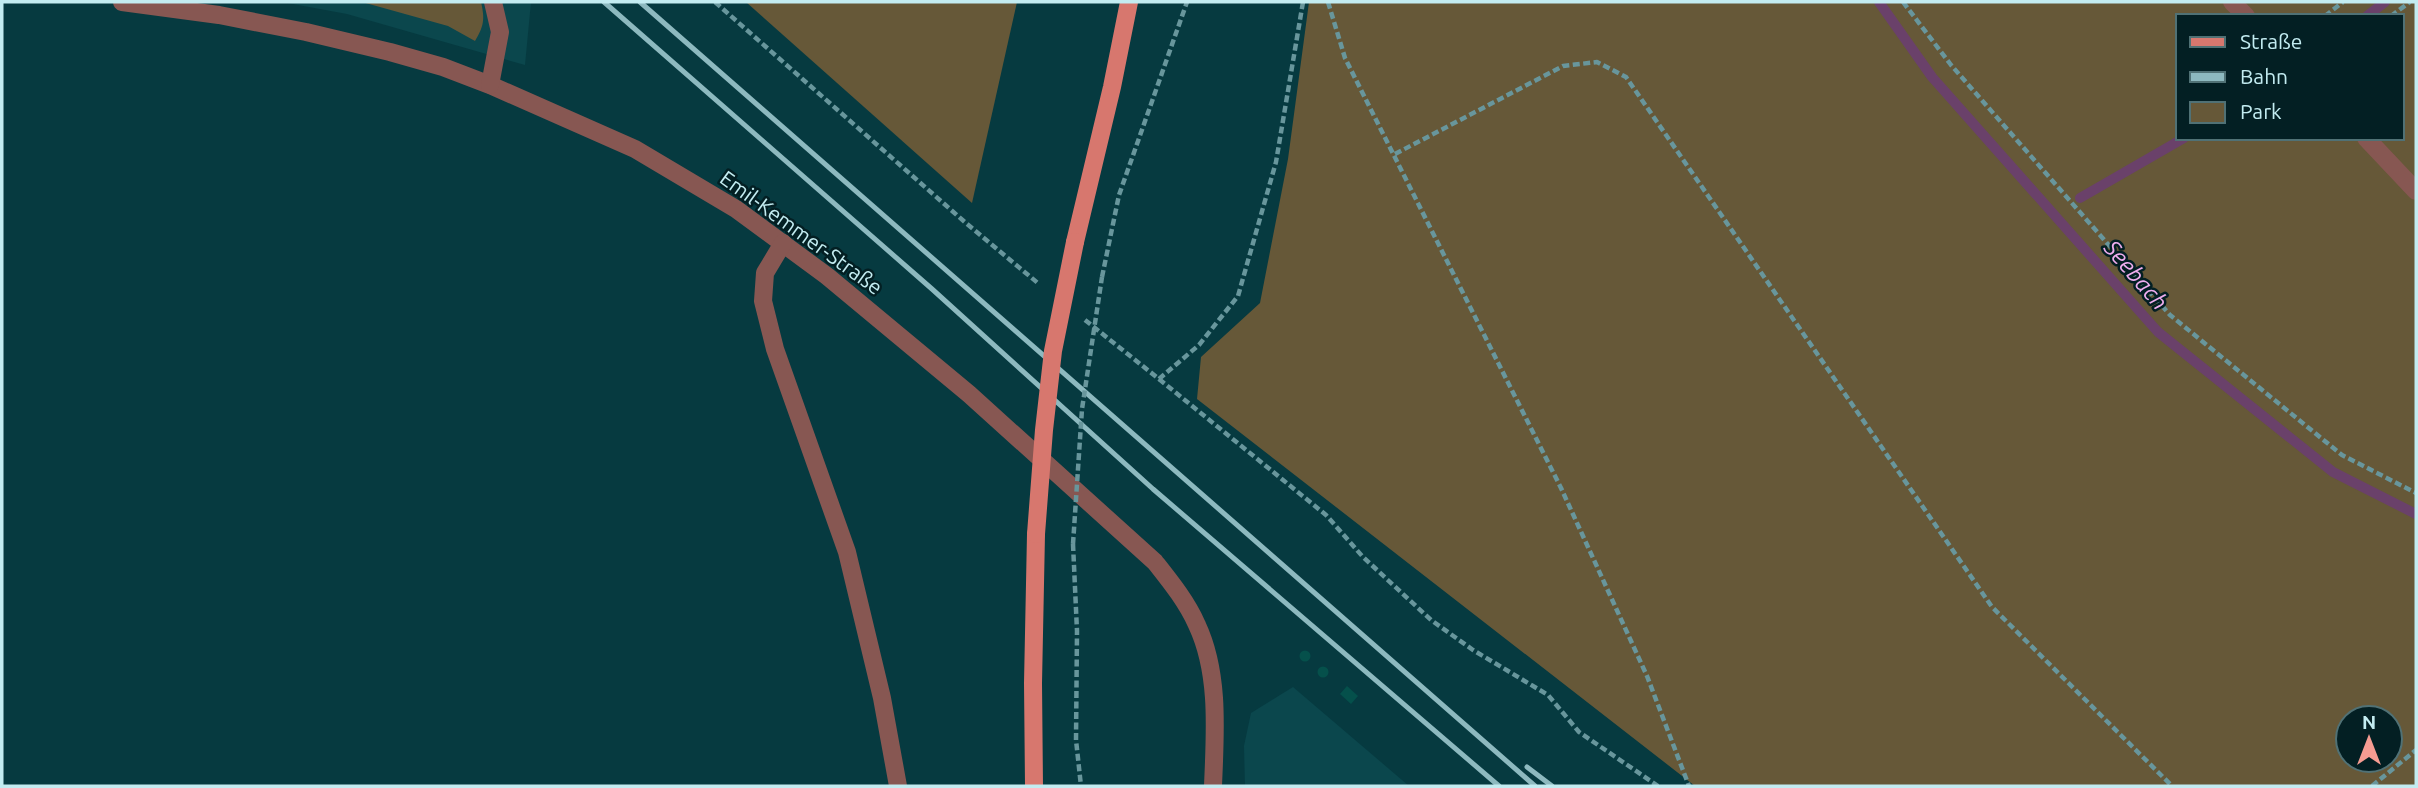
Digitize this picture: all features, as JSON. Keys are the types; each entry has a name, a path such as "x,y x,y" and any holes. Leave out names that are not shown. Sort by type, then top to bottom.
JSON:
{"main road":[{"path":"1034,786 1036,534 1044,430 1054,351 1075,242 1129,2"}],"street":[{"name":"Emil-Kemmer-Straße","path":"121,2 219,15 306,32 443,67 635,149 736,209 827,276 969,394 1155,562 1177,590 1198,626 1209,663 1216,721 1213,786"},
{"path":"489,85 500,32 493,2"},
{"path":"2368,140 2416,191"},
{"path":"783,243 765,273 763,301 775,349 847,552 882,698 898,786"}],"path":[{"path":"1081,786 1076,740 1077,631 1073,544 1082,409 1102,277 1119,195 1187,2"},
{"path":"1328,2 1345,58 1567,500 1647,676 1689,786"},
{"path":"1903,2 1951,65 2170,315 2343,455 2416,493"},
{"path":"2328,14 2343,2"},
{"path":"2394,14 2410,2"},
{"path":"1395,154 1563,66 1597,62 1626,77 1992,607 2172,786"},
{"path":"1159,379 1326,515 1363,557 1431,620 1473,650 1548,695 1579,732 1658,786"},
{"path":"2372,786 2416,750"}],"shaded area":[{"path":"282,2 531,2 525,65 347,14"},
{"path":"1293,687 1409,786 1245,786 1244,746 1251,713"}],"green space":[{"path":"362,2 481,2 483,22 475,41 448,26"},
{"path":"746,2 1017,2 972,203"},
{"path":"1309,2 2416,2 2416,786 1695,786 1197,399 1201,357 1260,303 1288,159"}],"building":[{"path":"1305,651 1309,652 1309,660 1305,661 1301,660 1300,656 1301,652"},
{"path":"1323,667 1327,668 1327,676 1323,677 1319,676 1318,672 1319,668"},
{"path":"1347,686 1358,696 1351,704 1340,694"}],"waterway":[{"name":"Seebach","path":"1879,2 1932,77 2158,332 2333,472 2416,514"},
{"path":"2370,14 2385,2"},
{"path":"2080,198 2181,140"}],"railway":[{"path":"604,2 932,289 1153,489 1499,786"},
{"path":"640,2 1535,786"},
{"path":"1527,767 1552,786"}]}
